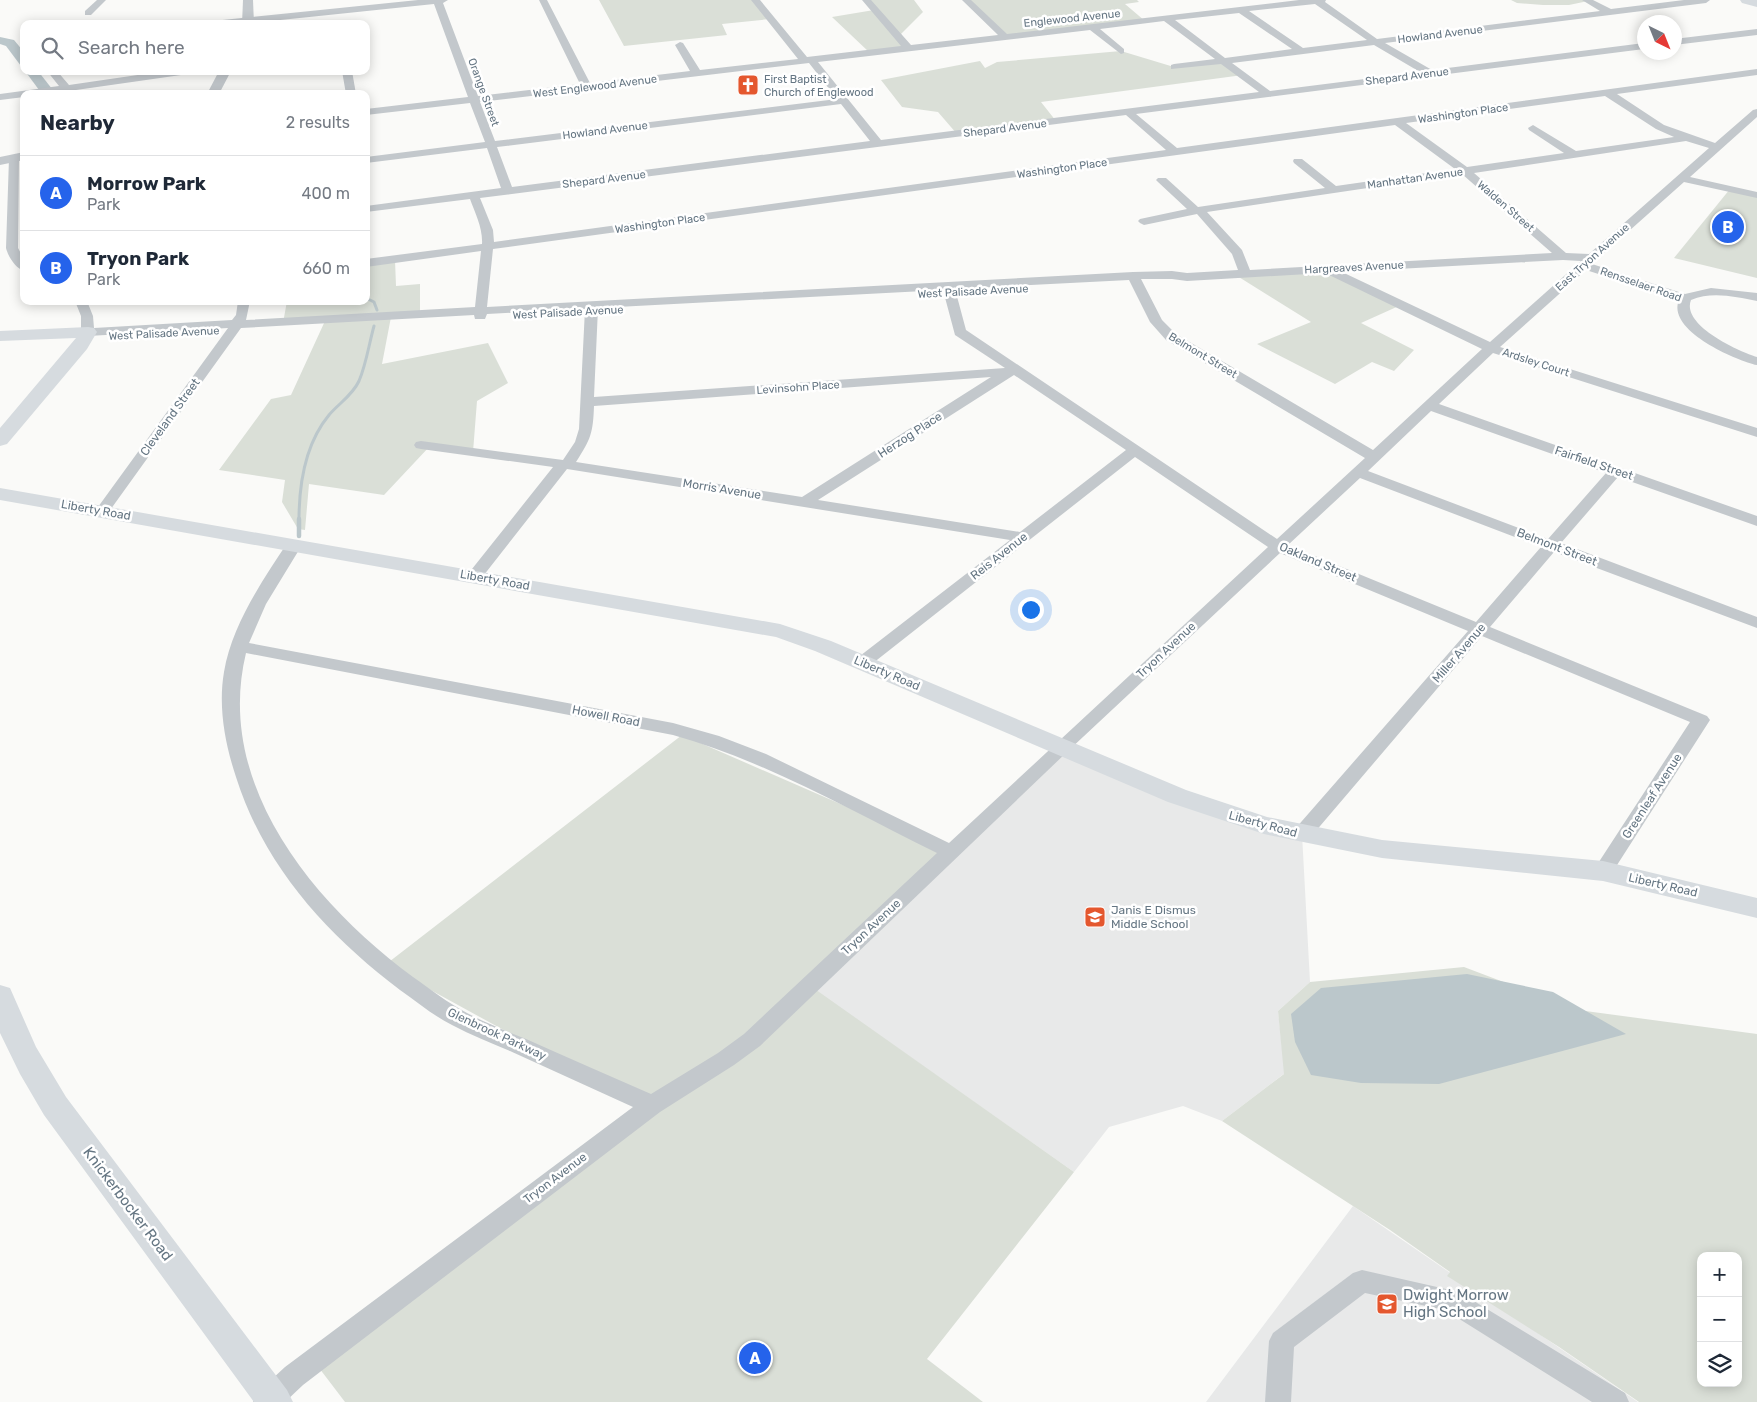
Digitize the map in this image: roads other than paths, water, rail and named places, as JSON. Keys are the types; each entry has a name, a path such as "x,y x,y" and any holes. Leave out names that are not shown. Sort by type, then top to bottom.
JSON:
{"main road":[{"path":"1747,0 1757,3"},
{"path":"0,440 87,334"},
{"name":"West Palisade Avenue","path":"0,336 87,334"},
{"name":"West Palisade Avenue","path":"0,342 87,334"},
{"name":"Liberty Road","path":"0,494 103,510 780,631 802,638 1176,796 1224,813 1302,834 1382,849 1603,872 1653,881 1757,908"},
{"name":"Knickerbocker Road","path":"0,996 13,1034 32,1070 55,1106 271,1400"}],"street":[{"path":"88,13 102,0"},
{"path":"248,0 248,20"},
{"path":"265,20 444,0"},
{"path":"543,0 587,87"},
{"path":"755,0 786,38 844,101 878,144"},
{"path":"866,0 908,48"},
{"path":"966,0 1004,36"},
{"name":"Englewood Avenue","path":"824,58 1242,10 1289,2 1322,0"},
{"path":"1586,0 1610,12"},
{"path":"1656,0 1666,5"},
{"name":"Howland Avenue","path":"1174,67 1706,0"},
{"name":"Orange Street","path":"438,1 508,191"},
{"path":"1316,1 1376,42 1430,73"},
{"path":"1196,4 1208,14"},
{"path":"1242,10 1301,51"},
{"path":"334,12 335,20"},
{"path":"1166,18 1268,94"},
{"path":"1092,27 1121,51"},
{"path":"1682,41 1757,32"},
{"path":"680,45 697,74"},
{"name":"Shepard Avenue","path":"370,209 1637,47"},
{"name":"West Englewood Avenue","path":"370,112 824,58"},
{"name":"Washington Place","path":"370,262 1757,72"},
{"path":"55,75 64,88"},
{"path":"52,90 159,75"},
{"path":"215,90 223,75"},
{"path":"348,75 351,90"},
{"path":"1608,93 1648,121 1686,138 1716,147"},
{"path":"0,97 20,94"},
{"name":"Howland Avenue","path":"370,159 844,101"},
{"path":"1128,112 1176,153"},
{"name":"East Tryon Avenue","path":"1430,406 1583,265 1757,112"},
{"name":"Walden Street","path":"1398,122 1465,171 1563,256"},
{"path":"1533,128 1575,155"},
{"name":"Manhattan Avenue","path":"1144,221 1198,210 1686,138"},
{"path":"0,161 19,157 12,248 14,255 20,262"},
{"path":"1298,161 1334,190"},
{"path":"1681,178 1757,195"},
{"path":"1162,180 1198,210 1238,253 1245,273"},
{"path":"474,196 487,230 488,246 480,314"},
{"name":"Hargreaves Avenue","path":"1135,279 1175,280 1187,277 1324,268 1563,256 1583,265"},
{"name":"Hargreaves Avenue","path":"1522,258 1583,265"},
{"name":"Rensselaer Road","path":"1583,265 1686,298 1683,305 1688,320 1717,343 1748,359 1757,361"},
{"name":"Ardsley Court","path":"1324,268 1491,348 1757,433"},
{"name":"West Palisade Avenue","path":"87,334 1135,279"},
{"name":"Belmont Street","path":"1135,279 1156,322 1171,337 1374,457"},
{"name":"Oakland Street","path":"949,289 960,332 1011,370 1278,546 1701,720"},
{"path":"1686,298 1698,293 1708,292 1757,297"},
{"path":"83,305 87,316 87,334"},
{"name":"Cleveland Street","path":"103,510 236,326 242,315 243,305"},
{"path":"474,577 582,442 586,430 592,308"},
{"name":"Levinsohn Place","path":"588,402 1011,370"},
{"name":"Herzog Place","path":"805,502 1011,370"},
{"name":"Tryon Avenue","path":"271,1400 294,1376 652,1105 726,1059 752,1040 1062,747 1430,406"},
{"name":"Fairfield Street","path":"1430,406 1757,521"},
{"name":"Morris Avenue","path":"421,446 565,464 1024,537"},
{"name":"Reis Avenue","path":"862,663 1135,450"},
{"name":"Miller Avenue","path":"1302,834 1615,471"},
{"name":"Belmont Street","path":"1358,472 1757,622"},
{"name":"Glenbrook Parkway","path":"294,544 261,595 239,646 231,689 234,741 243,775 256,809 273,843 323,910 355,942 392,974 459,1018 652,1105"},
{"name":"Howell Road","path":"239,646 673,729 713,740 760,758 951,852"},
{"name":"Greenleaf Avenue","path":"1603,872 1701,720"},
{"path":"1278,1402 1282,1341 1362,1281 1450,1300 1616,1402"}],"waterway":[{"path":"370,300 374,302 377,310"},
{"path":"299,520 300,492 309,451 321,426 329,415 353,391 359,381 374,326"},
{"path":"299,520 299,536"}],"place":[{"name":"First Baptist Church of Englewood","path":"748,85"},
{"name":"Tryon Park","path":"1728,227"},
{"name":"Janis E Dismus Middle School","path":"1095,917"},
{"name":"Dwight Morrow High School","path":"1387,1304"},
{"name":"Morrow Park","path":"755,1358"}]}
